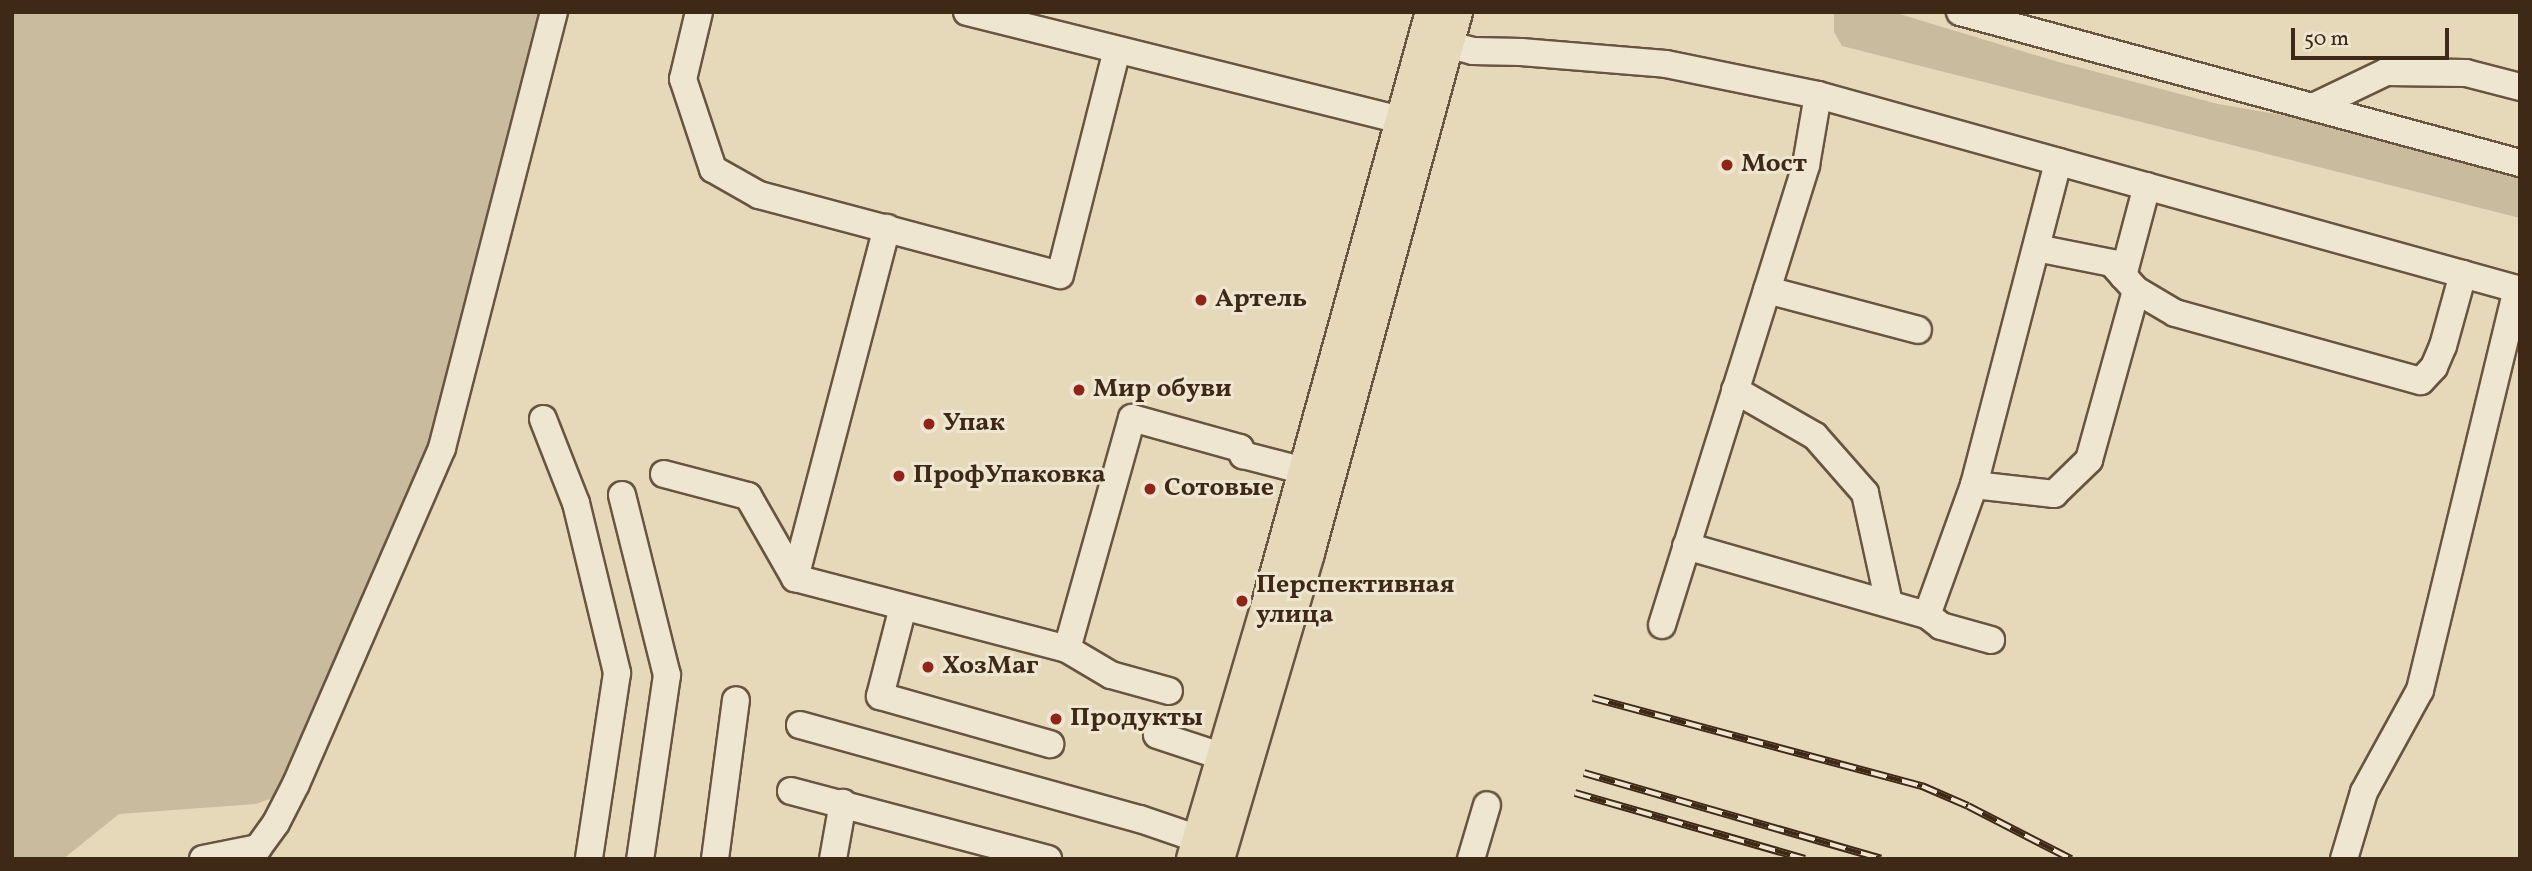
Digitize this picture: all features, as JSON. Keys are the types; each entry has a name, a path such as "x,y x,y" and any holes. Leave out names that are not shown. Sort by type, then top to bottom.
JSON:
{"main road":[{"path":"1208,851 1236,761 1413,123 1434,32 1456,12"},
{"path":"1236,761 1305,471 1413,123"}],"lane":[{"path":"203,859 254,853 276,823 296,784 443,448 554,12"},
{"path":"699,12 683,79 713,169 760,195 1060,275 1117,50"},
{"path":"967,12 1413,123"},
{"path":"1960,12 2520,163"},
{"path":"1434,32 1473,51 1666,64 1818,95 2518,290 2420,690 2364,792 2344,859"},
{"path":"2313,107 2386,72 2466,73 2520,87"},
{"path":"1662,625 1806,165 1818,95"},
{"path":"1927,615 1974,485 2057,162"},
{"path":"1974,485 2054,494 2089,460 2129,283 2147,187"},
{"path":"795,578 887,228"},
{"path":"2036,248 2112,263 2129,283 2175,313 2421,381 2434,367 2443,346 2463,274"},
{"path":"1767,290 1918,330"},
{"path":"1735,390 1815,436 1865,493 1889,603"},
{"path":"1067,649 1132,418 1240,448 1243,455 1305,471"},
{"path":"543,419 576,503 617,673 589,859"},
{"path":"664,474 748,496 795,578 1067,649 1111,675 1169,691"},
{"path":"622,495 667,675 640,859"},
{"path":"1686,546 1889,603 1927,615 1941,626 1991,640"},
{"path":"904,607 880,696 1050,744"},
{"path":"715,859 736,699"},
{"path":"800,725 1140,819 1208,851"},
{"path":"1157,735 1236,761"},
{"path":"791,791 1048,859"},
{"path":"833,859 843,803"},
{"path":"1471,859 1487,805"}],"shaded area":[{"path":"12,12 548,12 443,429 283,785 272,798 256,804 119,814 63,859 12,859"},
{"path":"1834,12 1893,12 2055,61 2218,104 2317,121 2520,177 2520,218 1842,46 1834,32"}],"railway":[{"path":"1593,698 1922,786 1968,806 2071,859"},
{"path":"1584,773 1881,859"},
{"path":"1575,793 1805,859"}],"place":[{"name":"Мост","path":"1727,165"},
{"name":"Артель","path":"1201,300"},
{"name":"Мир обуви","path":"1079,390"},
{"name":"Упак","path":"929,424"},
{"name":"ПрофУпаковка","path":"899,476"},
{"name":"Сотовые","path":"1150,489"},
{"name":"Перспективная улица","path":"1242,601"},
{"name":"ХозМаг","path":"928,667"},
{"name":"Продукты","path":"1056,719"}]}
